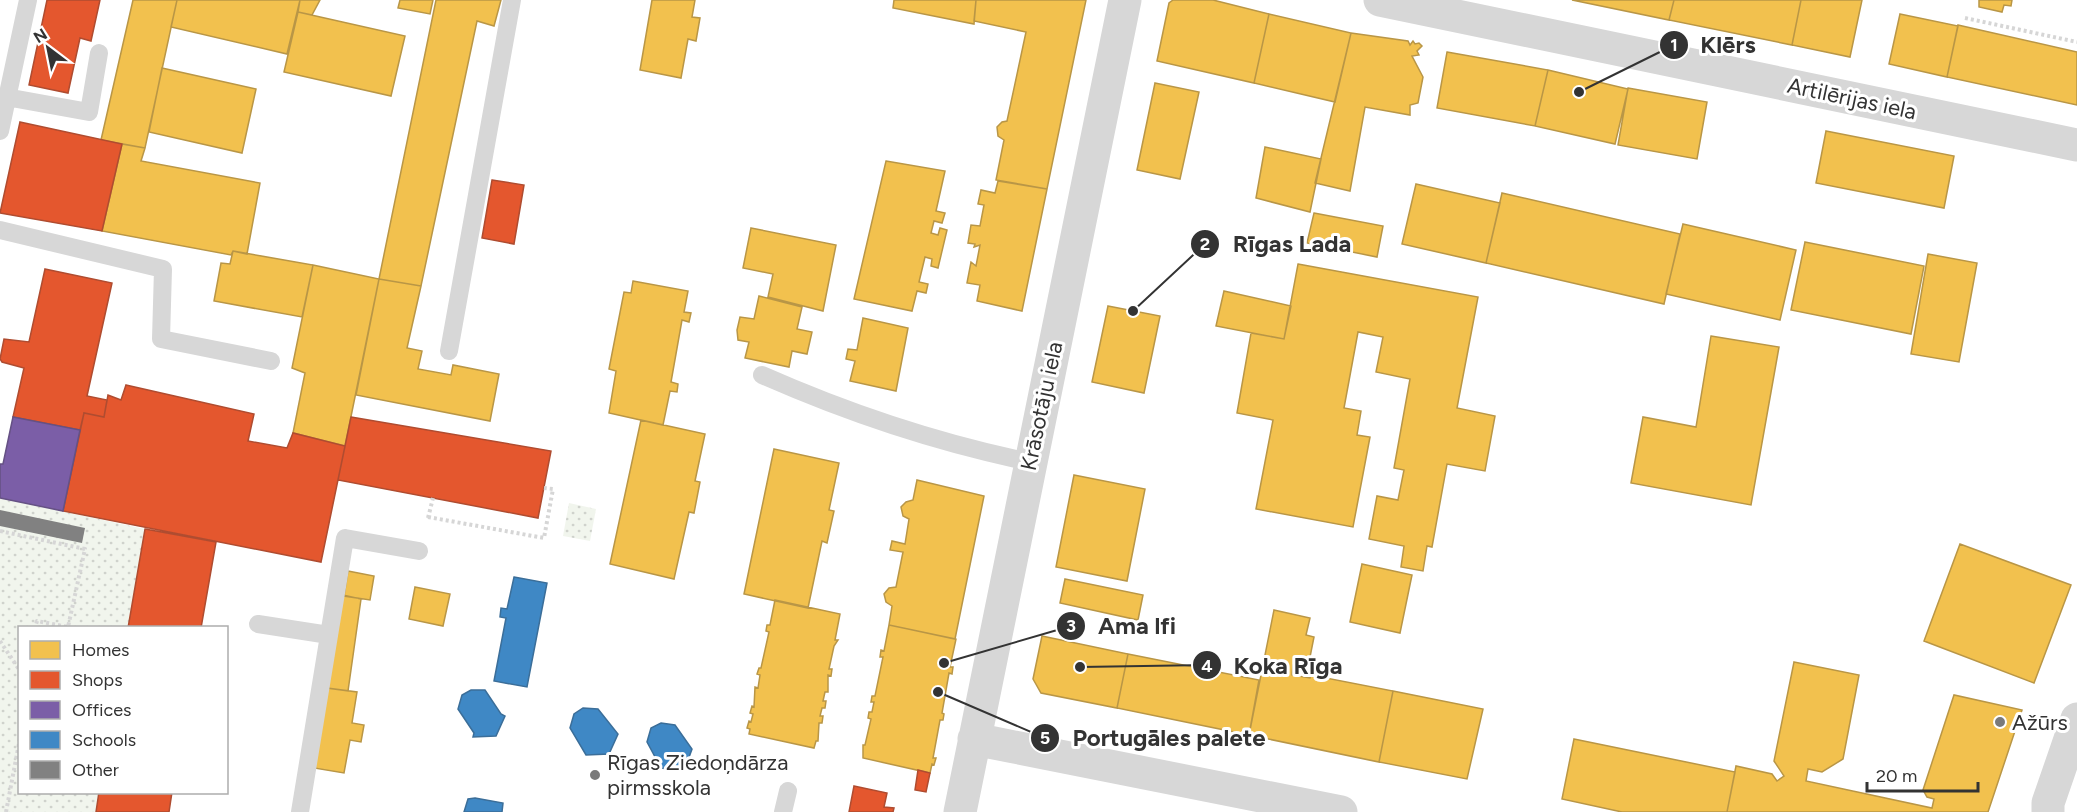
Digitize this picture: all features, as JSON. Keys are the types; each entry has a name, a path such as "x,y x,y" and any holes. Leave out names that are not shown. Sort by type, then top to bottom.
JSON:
{"street":[{"name":"Krāsotāju iela","path":"960,812 1125,0"},
{"name":"Artilērijas iela","path":"1380,0 2077,145"},
{"path":"2048,812 2048,803 2077,719"},
{"path":"975,739 1341,812"}],"lane":[{"path":"0,131 28,0"},
{"path":"449,351 512,0"},
{"path":"6,97 89,111 99,53"},
{"path":"0,230 163,269 161,339 271,361"},
{"path":"762,375 830,405 992,454 1030,462"},
{"path":"300,812 345,538 420,551"},
{"path":"258,624 329,635"},
{"path":"783,812 788,791"}],"path":[{"path":"1965,18 2077,42"},
{"path":"428,517 544,538 553,489 544,488"},
{"path":"0,531 85,549 68,626"},
{"path":"35,626 37,621 63,626"},
{"path":"0,641 18,666"},
{"path":"6,812 18,749"}],"shaded area":[{"path":"0,498 145,529 128,626 18,626 18,794 99,794 96,812 0,812"},
{"path":"569,503 596,509 590,541 563,536"}],"building: Homes":[{"path":"133,0 177,0 145,148 101,140"},
{"path":"177,0 300,0 287,54 171,27"},
{"path":"300,0 320,0 312,15 298,12"},
{"path":"400,0 433,0 430,14 398,8"},
{"path":"436,0 501,0 494,26 477,21 421,286 379,279"},
{"path":"652,0 695,0 692,17 700,18 696,41 688,39 681,78 640,70"},
{"path":"894,0 976,0 974,24 893,8"},
{"path":"976,0 1086,0 1047,189 996,180 1004,140 998,136 997,127 1007,121 1026,32 974,21"},
{"path":"1173,0 1213,0 1269,14 1254,83 1157,61 1169,3"},
{"path":"1572,0 1674,0 1669,20"},
{"path":"1674,0 1801,0 1792,45 1669,20"},
{"path":"1801,0 1862,0 1850,57 1792,45"},
{"path":"1979,0 2012,0 2011,6 2004,5 2002,12 1979,7"},
{"path":"298,12 405,36 391,96 284,72"},
{"path":"1269,14 1351,33 1335,102 1254,83"},
{"path":"1900,14 1958,26 1947,77 1889,64"},
{"path":"1958,25 2077,52 2077,105 1947,77"},
{"path":"1351,33 1408,41 1410,45 1413,41 1415,44 1419,43 1422,46 1417,51 1419,55 1412,56 1423,77 1418,103 1410,105 1410,115 1365,107 1350,191 1315,183"},
{"path":"1447,52 1548,70 1535,126 1437,108"},
{"path":"162,68 256,89 242,153 149,132"},
{"path":"1548,70 1628,89 1615,144 1535,126"},
{"path":"1155,83 1199,92 1180,179 1137,170"},
{"path":"1628,88 1707,102 1697,159 1618,145"},
{"path":"1826,131 1954,156 1944,208 1816,183"},
{"path":"122,144 145,148 141,161 260,183 247,254 233,251 231,255 102,231"},
{"path":"1265,147 1321,159 1310,212 1256,198"},
{"path":"886,161 945,171 936,211 945,213 942,223 934,221 931,233 938,235 940,228 947,230 938,268 931,266 932,259 925,257 919,282 928,284 926,293 917,291 912,311 854,299"},
{"path":"998,181 1047,189 1022,311 977,301 980,285 967,283 971,262 976,266 980,245 974,247 975,244 968,243 971,225 980,226 984,205 978,204 981,190 995,193"},
{"path":"1416,184 1500,203 1486,263 1402,244"},
{"path":"1502,193 1680,234 1664,304 1486,263"},
{"path":"1314,213 1383,226 1377,257 1307,243"},
{"path":"1683,224 1796,250 1780,320 1666,294"},
{"path":"751,228 836,245 823,311 768,297 773,274 743,268"},
{"path":"1805,242 1924,266 1911,334 1791,310"},
{"path":"233,251 313,265 302,317 214,301 221,263 230,264"},
{"path":"1928,254 1977,263 1959,362 1911,354"},
{"path":"1298,264 1478,297 1457,408 1495,416 1485,471 1447,464 1432,547 1427,546 1423,571 1401,567 1404,546 1369,539 1377,496 1398,500 1404,470 1394,468 1410,379 1376,372 1383,337 1358,332 1344,408 1361,411 1357,435 1370,437 1353,527 1256,509 1273,420 1237,413 1251,333 1284,339"},
{"path":"313,265 379,279 345,446 293,433 305,373 292,368"},
{"path":"379,279 421,286 407,348 422,351 418,369 451,375 453,365 499,374 490,421 356,395"},
{"path":"633,281 688,291 684,312 691,313 689,322 682,320 671,382 678,384 677,392 670,391 663,425 609,413 616,371 609,369 624,292 631,293"},
{"path":"1224,291 1291,306 1284,339 1216,326"},
{"path":"759,296 802,307 797,329 812,332 807,354 792,351 789,367 745,358 749,342 738,340 737,330 740,317 754,319"},
{"path":"1108,306 1160,316 1144,393 1092,382"},
{"path":"863,318 908,328 896,391 850,381 855,361 846,359 848,349 857,350"},
{"path":"1711,336 1779,347 1751,505 1631,483 1643,417 1696,427"},
{"path":"641,420 705,434 695,481 700,482 694,513 689,512 674,579 610,564"},
{"path":"774,449 839,463 829,510 834,511 827,543 822,541 808,608 744,594"},
{"path":"1074,475 1145,489 1127,581 1056,567"},
{"path":"917,480 984,496 955,639 889,625 892,606 886,602 884,594 889,588 896,587 903,552 890,550 892,541 905,544 909,519 903,516 901,507 913,500"},
{"path":"1960,544 2071,585 2034,683 1924,641"},
{"path":"1362,564 1412,575 1400,633 1350,622"},
{"path":"348,571 374,576 370,600 344,596"},
{"path":"1065,579 1143,595 1138,620 1060,603"},
{"path":"415,587 450,594 443,626 409,619"},
{"path":"343,595 361,599 348,691 327,688"},
{"path":"775,600 840,614 835,640 838,640 834,646 829,669 832,669 831,676 828,675 828,692 825,692 823,701 826,701 825,708 822,708 820,716 823,716 822,723 819,723 818,741 814,748 749,734 750,729 747,728 753,714 750,713 752,706 754,707 755,687 758,688 760,675 757,674 761,668 769,632 766,631 767,625 770,625"},
{"path":"1274,610 1310,618 1306,635 1314,637 1309,662 1301,660 1293,665 1292,675 1310,678 1311,675 1393,691 1379,762 1249,735"},
{"path":"889,625 956,639 950,667 953,667 952,674 949,673 942,713 944,714 943,720 940,720 933,758 936,758 930,773 863,758 863,745 865,745 871,719 868,718 869,712 872,712 874,702 871,702 872,696 875,696 883,657 880,657 881,650 884,651"},
{"path":"1042,636 1128,654 1117,708 1041,693 1033,679"},
{"path":"1128,654 1259,680 1249,735 1117,708"},
{"path":"1794,662 1859,675 1843,759 1822,772 1808,769 1806,781 1932,808 1934,799 1927,797 1923,790 1954,695 2022,710 1988,812 1727,812 1736,766 1772,774 1777,781 1784,776 1774,761"},
{"path":"327,688 357,692 352,723 364,725 361,742 350,740 344,773 314,768"},
{"path":"1393,691 1483,709 1467,779 1379,762"},
{"path":"1574,739 1735,772 1727,812 1622,812 1562,799"}],"building: Shops":[{"path":"47,0 100,0 91,41 80,38 68,93 29,85"},
{"path":"20,122 122,144 102,231 0,213"},
{"path":"492,180 524,185 514,244 482,238"},
{"path":"45,269 112,283 87,396 107,400 104,417 84,413 80,430 13,417 24,368 2,362 0,359 4,339 29,342"},
{"path":"126,385 254,414 248,441 287,448 293,433 345,446 321,562 63,511 84,413 104,417 108,395 121,400"},
{"path":"351,417 551,451 538,518 338,480"},
{"path":"145,529 216,542 201,626 128,626"},
{"path":"918,770 930,773 926,792 915,790"},
{"path":"854,786 887,793 884,807 894,808 893,812 849,812"},
{"path":"99,794 172,794 169,812 96,812"}],"building: Offices":[{"path":"13,417 80,430 63,511 0,498 0,464 3,464"}],"building: Schools":[{"path":"514,577 547,583 527,687 494,681 506,618 500,617 501,608 507,609"},
{"path":"471,690 485,690 501,714 505,716 496,736 473,737 474,733 458,709 462,695"},
{"path":"583,708 598,709 618,734 609,754 586,755 570,728 574,714"},
{"path":"661,723 675,725 692,749 684,771 661,768 647,742 651,728"},
{"path":"468,799 503,803 502,812 464,812"}],"building: Other":[{"path":"0,510 85,528 82,543 0,526"}],"place":[{"name":"Klērs","path":"1579,92"},
{"name":"Rīgas Lada","path":"1133,311"},
{"name":"Ama lfi","path":"944,663"},
{"name":"Koka Rīga","path":"1080,667"},
{"name":"Portugāles palete","path":"938,692"},
{"name":"Ažūrs","path":"2000,722"},
{"name":"Rīgas Ziedoņdārza pirmsskola","path":"595,775"}]}
